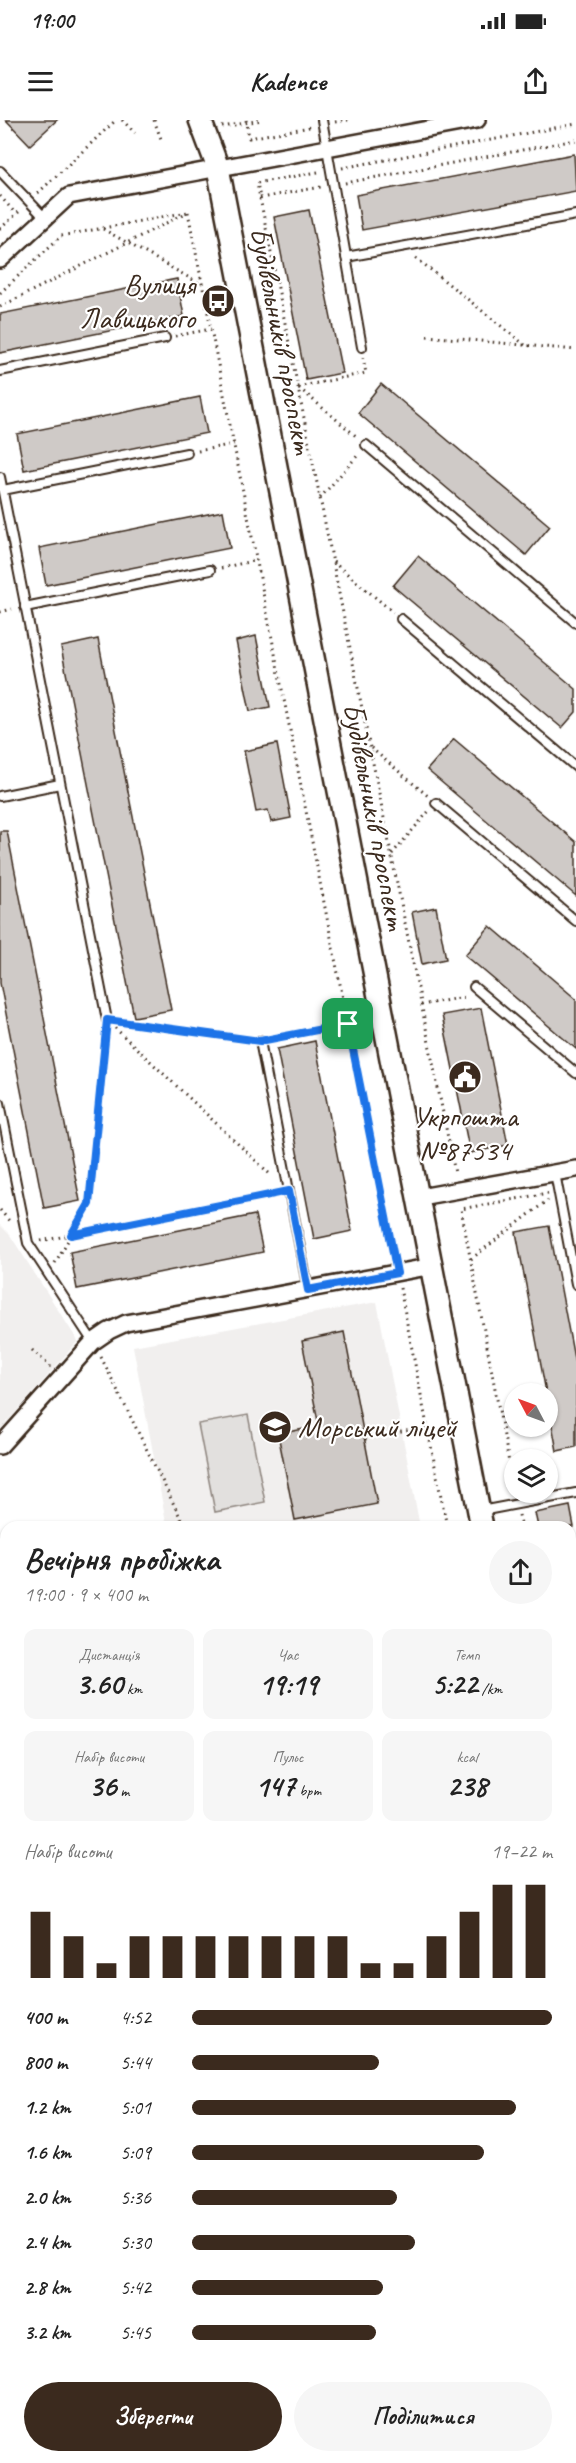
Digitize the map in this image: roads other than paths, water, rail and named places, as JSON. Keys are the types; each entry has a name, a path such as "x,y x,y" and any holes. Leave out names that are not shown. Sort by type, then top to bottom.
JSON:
{"main road":[{"name":"Будівельників проспект","path":"200,120 218,168 481,1519"}],"street":[{"path":"0,260 69,196 477,120"},
{"path":"420,1197 576,1169"},
{"path":"0,1446 93,1342 109,1330 126,1323 433,1266"}],"lane":[{"path":"322,122 362,347"},
{"path":"0,171 45,218"},
{"path":"346,257 576,215"},
{"path":"0,371 165,338"},
{"path":"366,445 576,623"},
{"path":"3,490 187,453"},
{"path":"0,477 107,1020"},
{"path":"25,607 210,570"},
{"path":"401,619 576,767"},
{"path":"0,796 60,784"},
{"path":"436,803 576,921"},
{"path":"474,987 576,1073"},
{"path":"260,1041 308,1290"},
{"path":"0,1103 28,1243 93,1342"},
{"path":"555,1173 576,1284"},
{"path":"481,1519 576,1493"}],"place":[{"name":"Вулиця Лавицького","path":"218,301"},
{"name":"Укрпошта №87534","path":"465,1077"},
{"name":"Морський ліцей","path":"275,1427"}]}
